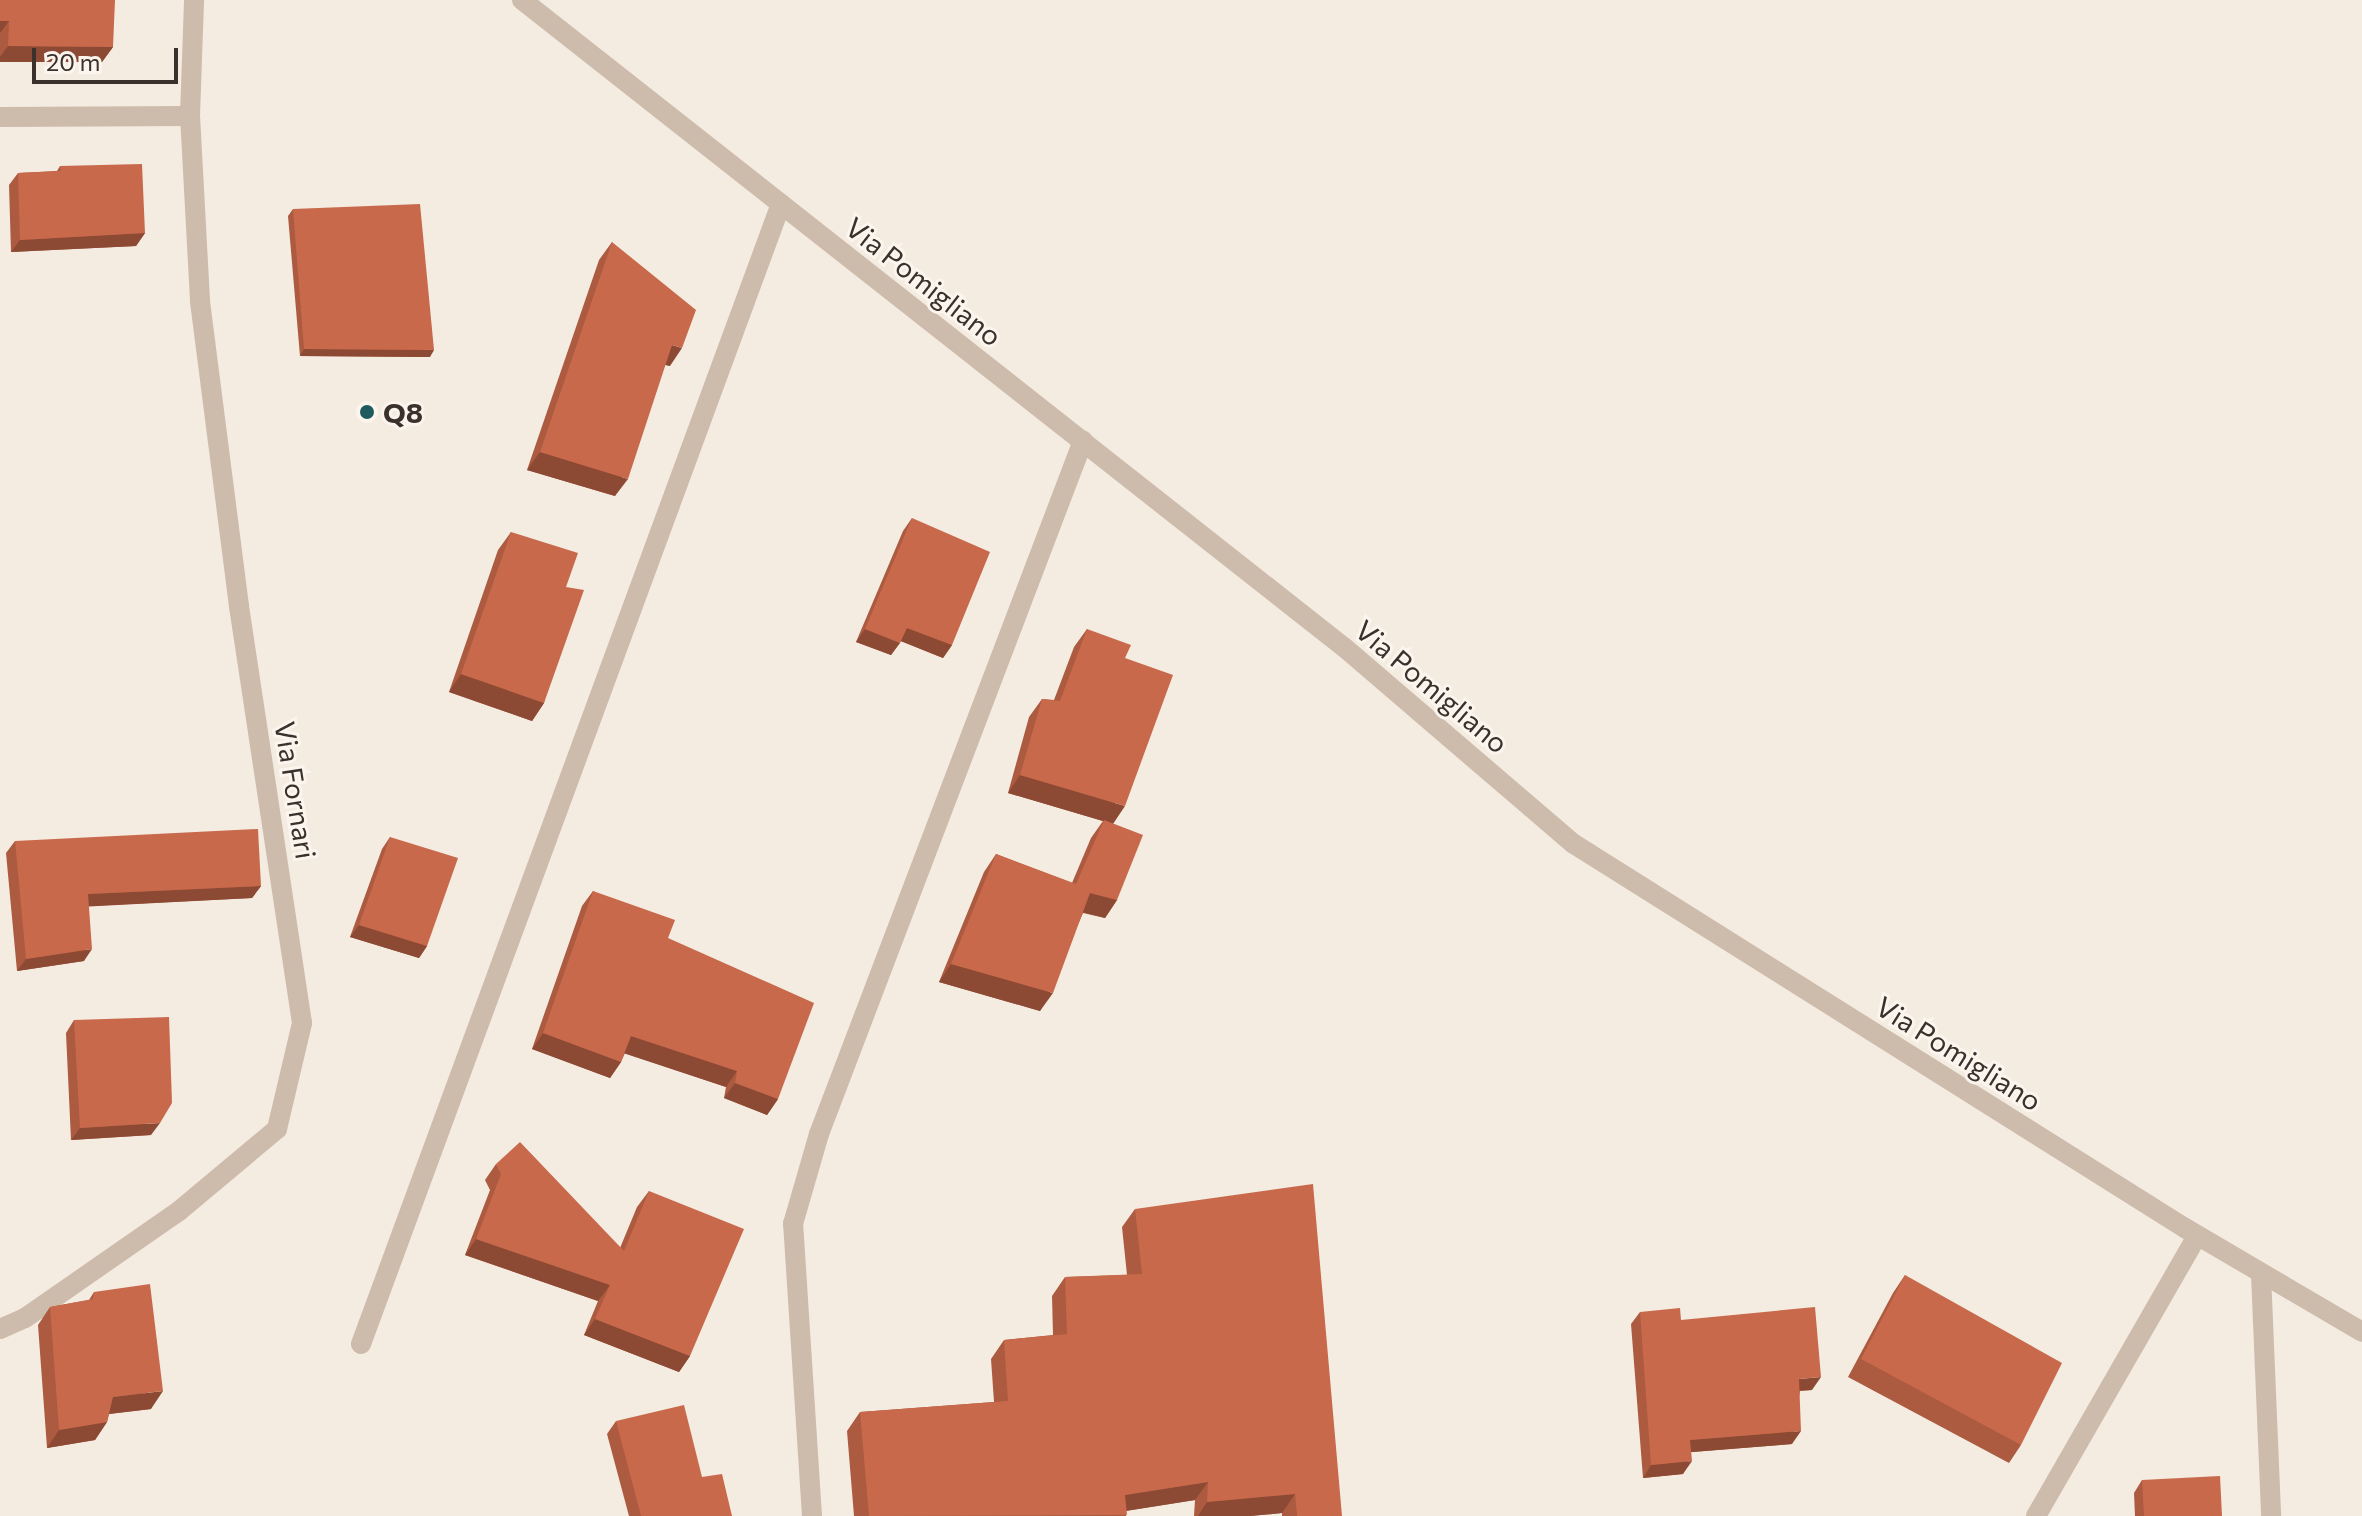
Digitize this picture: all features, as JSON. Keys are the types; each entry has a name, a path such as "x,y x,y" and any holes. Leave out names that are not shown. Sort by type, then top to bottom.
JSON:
{"street":[{"name":"Via Fornari","path":"0,1329 25,1318 179,1211 277,1129 302,1023 239,606 200,300 190,116 194,0"},
{"name":"Via Pomigliano","path":"522,0 1345,648 1574,844 2197,1236 2362,1332"},
{"path":"0,117 190,116"},
{"path":"361,1344 781,204"},
{"path":"812,1516 793,1224 819,1134 1083,441"},
{"path":"2036,1516 2197,1236"},
{"path":"2261,1274 2271,1516"}],"building":[{"path":"0,0 115,0 113,47 8,46 9,21 0,21"},
{"path":"142,164 145,233 20,240 18,173 61,171 60,166"},
{"path":"420,204 434,350 304,349 293,209"},
{"path":"612,242 696,310 682,348 672,345 628,479 540,452"},
{"path":"912,518 990,552 952,645 907,628 900,643 865,629"},
{"path":"511,532 578,553 566,587 584,590 544,703 461,674"},
{"path":"1087,629 1131,645 1125,658 1173,675 1125,806 1020,775 1042,699 1060,701"},
{"path":"1104,820 1143,835 1117,900 1090,893 1053,993 951,964 996,854 1076,884"},
{"path":"258,829 261,886 88,894 92,949 26,959 15,841"},
{"path":"390,837 458,858 427,946 359,925"},
{"path":"593,891 675,920 668,938 814,1003 778,1099 735,1083 737,1071 631,1036 621,1062 543,1033"},
{"path":"169,1017 172,1103 160,1123 80,1128 74,1020"},
{"path":"520,1142 624,1251 649,1191 744,1229 690,1356 595,1319 610,1285 476,1239 501,1174 496,1164"},
{"path":"1313,1184 1342,1516 1297,1516 1295,1494 1207,1502 1208,1482 1125,1495 1127,1515 869,1516 860,1412 1008,1401 1004,1340 1067,1334 1065,1277 1142,1274 1135,1209"},
{"path":"1905,1275 2062,1363 2021,1445 1861,1359"},
{"path":"150,1284 163,1391 113,1397 107,1422 59,1430 50,1307 93,1299 94,1292"},
{"path":"1815,1307 1821,1377 1799,1379 1801,1431 1690,1440 1692,1461 1651,1465 1640,1312 1680,1308 1681,1320"},
{"path":"684,1405 702,1477 722,1474 732,1516 641,1516 616,1421"},
{"path":"2220,1476 2222,1516 2144,1516 2142,1480"}],"place":[{"name":"Q8","path":"367,412"}]}
